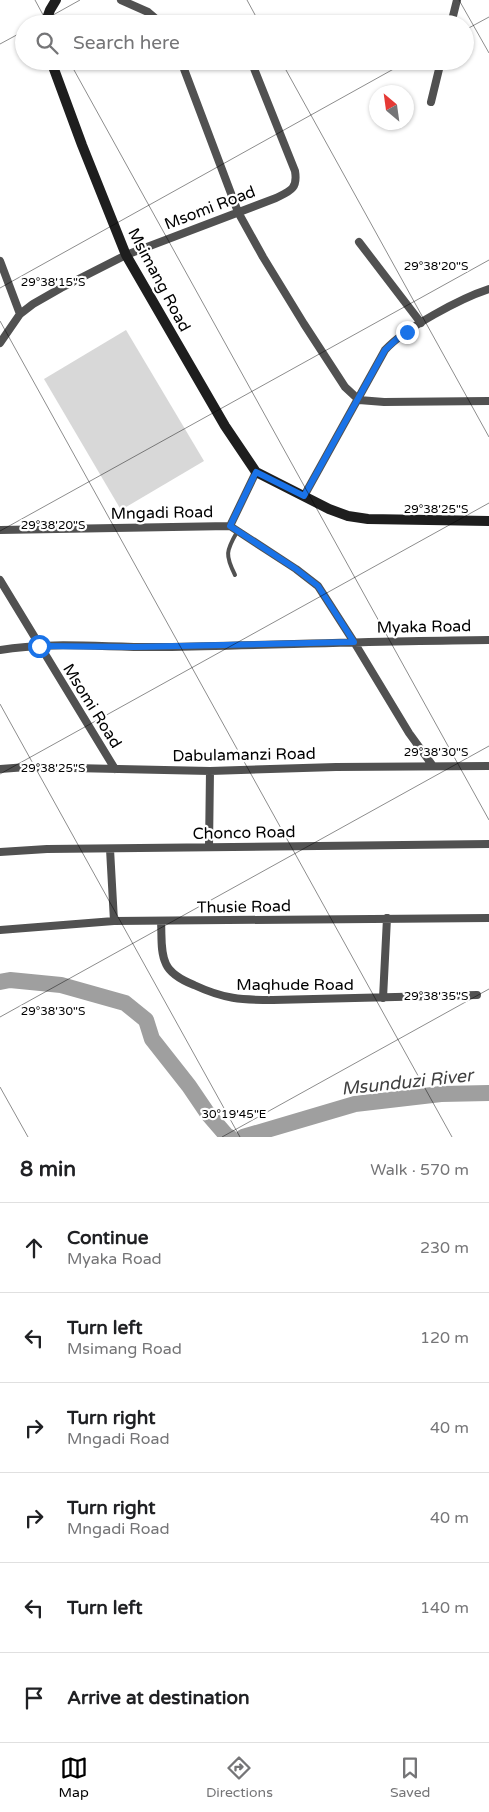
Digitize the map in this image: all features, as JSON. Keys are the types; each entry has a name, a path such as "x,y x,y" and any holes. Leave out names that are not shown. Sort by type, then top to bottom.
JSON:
{"street":[{"path":"48,15 56,0"},
{"path":"121,0 152,15"},
{"path":"453,15 457,0"},
{"name":"Msimang Road","path":"54,70 126,255 225,426 256,472"},
{"path":"185,70 238,212 263,257 345,387 358,400 402,402 489,401"},
{"name":"Msomi Road","path":"0,343 20,314 40,300 126,255 286,193 292,189 296,180 288,152 255,70"},
{"path":"430,102 439,70"},
{"path":"359,242 421,323"},
{"path":"0,261 20,314"},
{"path":"304,496 385,350 398,338 421,323 462,299 489,289"},
{"path":"256,472 348,516 368,519 489,521"},
{"name":"Mngadi Road","path":"0,530 230,526 256,472"},
{"path":"230,526 296,569 318,586 409,733 433,766"},
{"name":"Msomi Road","path":"0,580 115,769"},
{"name":"Myaka Road","path":"0,650 39,646 145,647 489,640"},
{"name":"Dabulamanzi Road","path":"0,770 27,767 210,771 336,766 489,766"},
{"path":"209,847 210,771"},
{"name":"Chonco Road","path":"0,852 47,849 489,844"},
{"path":"110,849 114,921"},
{"path":"384,998 387,918"},
{"name":"Thusie Road","path":"0,930 114,921 489,918"},
{"name":"Maqhude Road","path":"161,922 164,957 169,969 185,982 213,994 242,1000 477,995"}],"lane":[{"path":"235,575 227,554 237,531"}],"shaded area":[{"path":"126,330 204,461 121,510 44,379"}],"waterway":[{"name":"Msunduzi River","path":"0,982 10,980 61,985 125,1003 146,1020 152,1039 189,1086 208,1114 230,1137"},
{"name":"Msunduzi River","path":"243,1137 355,1104 441,1094 489,1093"}],"route":[{"path":"39,646 234,646 354,642 318,586 296,569 230,526 256,472 304,496 385,350 391,343 407,332"}]}
